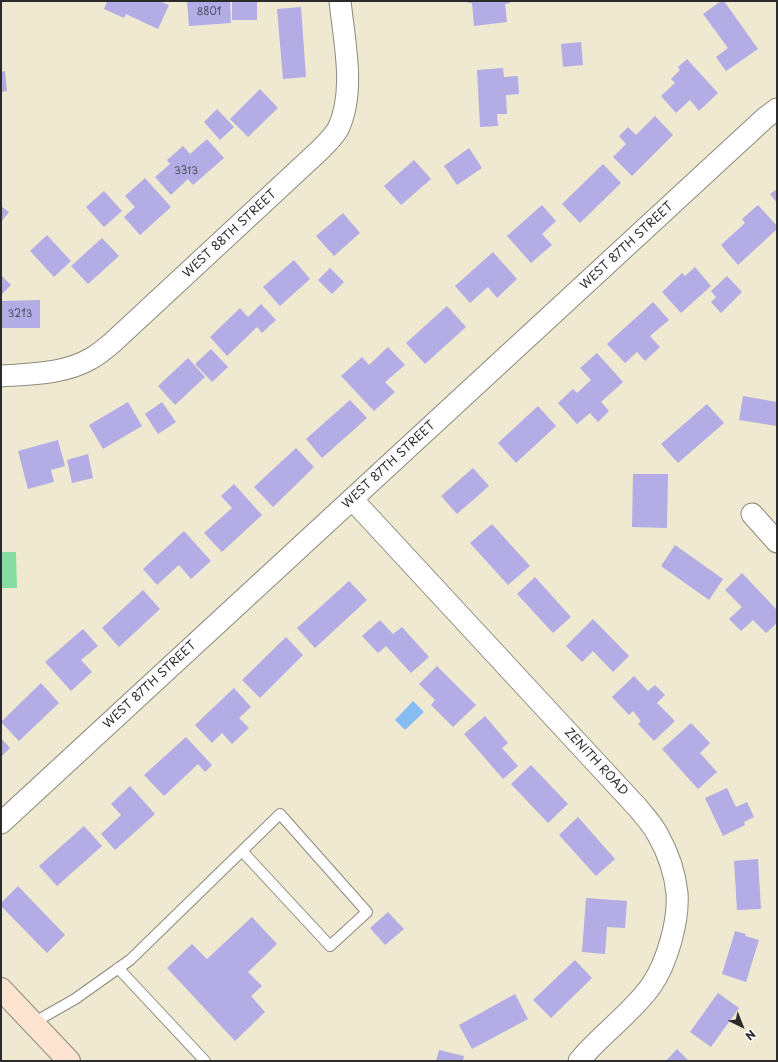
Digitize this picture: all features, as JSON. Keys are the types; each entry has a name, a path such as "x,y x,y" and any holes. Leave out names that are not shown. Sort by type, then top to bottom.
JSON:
{"street":[{"name":"WEST 88TH STREET","path":"1,376 42,374 67,369 92,358 112,343 320,150 337,129 345,106 348,79 340,1"},
{"name":"WEST 87TH STREET","path":"1,823 759,123 777,109"},
{"name":"ZENITH ROAD","path":"352,499 638,808 658,834 670,862 677,894 675,926 666,957 652,985 632,1009 590,1048 579,1061"},
{"path":"752,514 777,542"},
{"path":"1,989 69,1061"}],"lane":[{"path":"33,1023 76,999 130,960 280,814 367,912 330,946 242,851"},
{"path":"118,968 205,1061"}],"green space":[{"path":"1,552 16,552 17,588 1,588"}],"water":[{"path":"413,701 424,712 405,730 395,720"}],"building":[{"path":"107,1 159,1 169,5 158,29 126,14 124,18 104,9"},
{"path":"187,1 230,1 231,23 189,26"},
{"path":"232,1 257,1 257,20 232,20"},
{"path":"468,1 510,1 510,3 505,4 507,22 474,26 472,3 468,3"},
{"path":"721,1 724,1 758,49 726,71 716,57 728,48 703,14"},
{"path":"301,7 306,77 283,79 277,9"},
{"path":"581,42 583,65 563,67 561,44"},
{"path":"687,59 718,93 699,111 690,100 676,113 661,96 675,83 671,79 680,70 678,67"},
{"path":"503,68 504,77 518,76 519,94 506,95 507,114 497,114 498,126 480,127 477,70"},
{"path":"5,71 7,91 1,92 1,72"},
{"path":"260,89 278,108 248,137 230,119"},
{"path":"217,109 234,127 220,140 204,122"},
{"path":"655,116 673,135 632,176 613,157 626,144 619,136 628,127 636,135"},
{"path":"207,139 224,158 193,185 188,179 171,195 155,177 170,164 167,160 183,146 190,154"},
{"path":"469,148 482,168 457,185 444,166"},
{"path":"414,160 431,179 401,205 384,186"},
{"path":"603,164 621,183 580,223 562,204"},
{"path":"145,178 171,207 140,235 124,217 135,207 125,196"},
{"path":"777,189 777,203 770,194"},
{"path":"104,191 122,211 104,227 86,207"},
{"path":"542,205 556,221 542,234 552,245 531,263 507,236"},
{"path":"758,205 777,226 777,229 738,265 721,245 745,223 742,219"},
{"path":"1,206 9,212 1,222"},
{"path":"343,213 360,233 334,256 316,236"},
{"path":"47,235 71,261 54,277 30,251"},
{"path":"102,238 119,256 88,284 71,266"},
{"path":"493,252 517,279 497,298 488,287 470,303 455,286"},
{"path":"294,260 310,279 280,306 263,287"},
{"path":"695,267 711,286 681,313 662,292 682,273 685,276"},
{"path":"330,268 344,282 332,294 318,280"},
{"path":"1,275 11,285 1,295"},
{"path":"727,276 742,292 721,313 711,302 716,297 711,291"},
{"path":"40,300 40,328 1,328 1,301"},
{"path":"653,302 669,320 650,336 660,347 645,361 637,352 625,363 607,344"},
{"path":"261,304 276,320 262,333 257,327 227,356 210,337 240,308 248,317"},
{"path":"447,306 466,327 425,364 406,343"},
{"path":"388,347 405,365 385,382 395,392 374,411 341,376 362,357 369,365"},
{"path":"211,349 228,367 212,382 195,364"},
{"path":"597,353 623,382 601,402 609,411 598,422 590,413 577,424 558,403 573,389 577,393 591,380 580,368"},
{"path":"188,358 205,377 175,405 158,386"},
{"path":"743,396 777,402 777,426 739,420"},
{"path":"350,400 367,418 322,458 306,439"},
{"path":"128,402 142,426 103,449 89,425"},
{"path":"162,402 176,422 158,434 145,414"},
{"path":"707,404 724,423 678,463 661,444"},
{"path":"538,406 556,426 516,463 498,443"},
{"path":"58,440 65,466 51,470 54,482 28,489 18,451"},
{"path":"296,448 314,467 273,507 254,487"},
{"path":"88,454 93,478 72,483 67,460"},
{"path":"473,468 489,486 457,514 441,496"},
{"path":"633,474 668,474 667,528 632,527"},
{"path":"234,484 262,515 222,552 204,533 232,508 221,496"},
{"path":"492,524 530,566 508,585 470,543"},
{"path":"184,531 211,561 191,579 179,565 157,585 143,569"},
{"path":"675,545 723,579 709,600 661,566"},
{"path":"742,573 777,610 777,623 766,633 753,620 741,631 729,619 742,607 725,590"},
{"path":"535,577 571,617 553,633 517,594"},
{"path":"349,581 367,600 315,648 297,628"},
{"path":"143,590 160,609 119,647 102,628"},
{"path":"593,619 629,656 613,672 593,651 582,662 566,646"},
{"path":"380,620 393,634 402,627 429,657 411,673 386,646 378,653 362,636"},
{"path":"83,629 98,646 81,660 92,672 71,691 45,662"},
{"path":"286,637 303,655 260,698 242,680"},
{"path":"437,666 476,705 453,727 431,705 435,700 419,684"},
{"path":"634,676 648,691 655,685 665,695 657,703 675,721 654,741 638,724 641,721 633,711 629,715 612,697"},
{"path":"41,683 59,703 19,741 1,722"},
{"path":"234,688 251,707 239,718 249,728 232,744 222,733 212,743 195,725"},
{"path":"485,716 508,743 502,748 518,766 503,779 464,734"},
{"path":"691,723 710,743 700,753 717,772 698,789 662,749"},
{"path":"186,737 212,765 205,772 198,764 164,796 144,775"},
{"path":"1,738 10,748 1,757"},
{"path":"531,765 568,804 548,823 511,784"},
{"path":"130,786 155,814 115,850 101,834 121,815 111,804"},
{"path":"727,788 736,807 747,802 754,817 744,822 745,825 723,836 705,798"},
{"path":"578,817 615,859 596,876 559,835"},
{"path":"84,826 102,846 57,886 39,866"},
{"path":"758,859 761,909 737,910 734,861"},
{"path":"18,886 65,935 47,953 1,906 1,903"},
{"path":"586,898 627,901 625,928 607,927 605,954 582,952"},
{"path":"388,912 404,929 385,945 370,928"},
{"path":"252,917 277,944 248,972 262,986 251,996 265,1012 235,1041 167,968 192,944 207,959"},
{"path":"735,931 759,940 746,982 722,974"},
{"path":"575,960 592,978 551,1018 533,1000"},
{"path":"718,993 739,1008 711,1047 690,1032"},
{"path":"515,994 528,1019 472,1049 459,1025"},
{"path":"677,1049 689,1061 666,1061"},
{"path":"439,1050 464,1056 463,1061 436,1061"}]}
